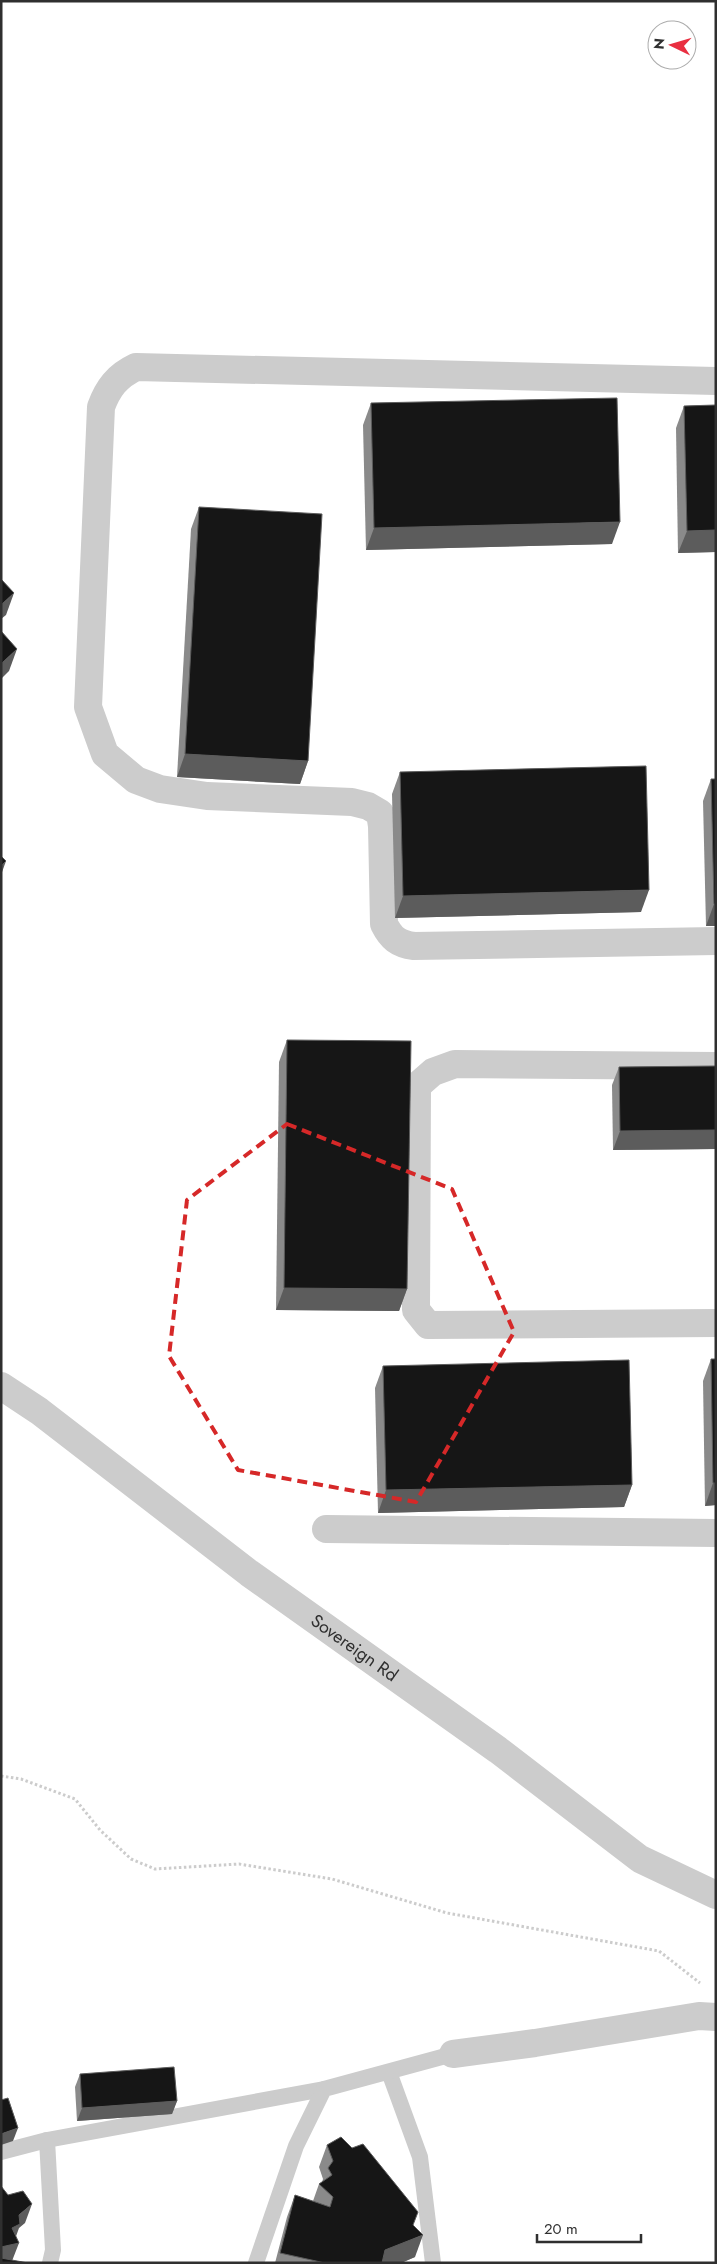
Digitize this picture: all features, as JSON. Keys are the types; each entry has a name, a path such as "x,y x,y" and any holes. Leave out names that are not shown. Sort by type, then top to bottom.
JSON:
{"street":[{"path":"716,381 136,367 125,372 115,380 106,392 101,407 88,707 104,754 136,780 160,789 207,796 352,802 368,806 380,813 382,826 384,924 391,937 402,945 716,941"},
{"path":"716,1066 455,1064 433,1072 417,1086 416,1310 428,1325 716,1323"},
{"name":"Sovereign Rd","path":"1,1386 39,1411 249,1573 498,1750 640,1859 716,1895"},
{"path":"326,1530 716,1533"},
{"path":"453,2054 535,2043 699,2016 716,2017"}],"lane":[{"path":"1,2152 47,2140 324,2090 453,2054"},
{"path":"389,2072 420,2157 433,2263"},
{"path":"256,2263 296,2146 324,2090"},
{"path":"47,2140 53,2250 50,2263"}],"path":[{"path":"1,1776 21,1779 75,1799 100,1830 131,1859 155,1869 239,1864 332,1879 447,1913 659,1951 702,1985"}],"highlighted area":[{"path":"287,1124 452,1189 514,1332 416,1502 238,1470 169,1356 187,1200"}],"building":[{"path":"617,398 620,522 374,528 371,403"},
{"path":"716,405 716,530 687,531 684,406"},
{"path":"199,507 322,514 308,761 185,754"},
{"path":"1,579 14,593 1,605"},
{"path":"1,631 17,649 1,664"},
{"path":"646,766 649,890 403,896 400,772"},
{"path":"711,779 716,779 716,904 714,904"},
{"path":"1,856 6,861 1,866"},
{"path":"287,1040 411,1041 407,1289 284,1288"},
{"path":"716,1066 716,1130 620,1131 619,1067"},
{"path":"711,1359 716,1359 716,1483 713,1483"},
{"path":"629,1360 632,1485 386,1490 383,1366"},
{"path":"174,2067 177,2101 82,2108 80,2074"},
{"path":"8,2098 18,2128 1,2134 1,2100"},
{"path":"341,2137 352,2148 363,2144 418,2212 413,2225 423,2235 385,2250 382,2263 325,2263 280,2253 295,2195 330,2207 333,2197 319,2184 332,2175 328,2168 333,2161 327,2145"},
{"path":"1,2186 8,2195 23,2191 32,2204 19,2215 20,2224 12,2228 19,2243 1,2247"},
{"path":"1,2258 28,2263 1,2263"}]}
